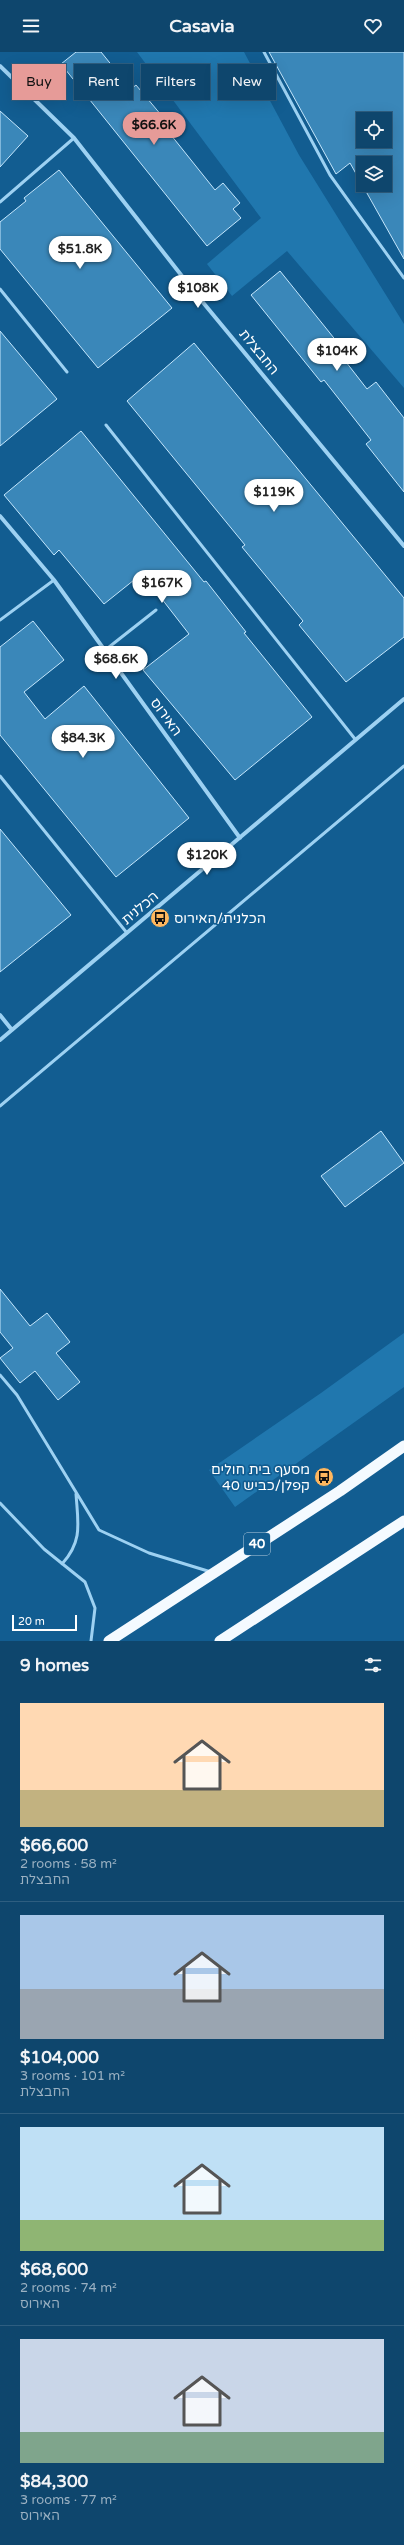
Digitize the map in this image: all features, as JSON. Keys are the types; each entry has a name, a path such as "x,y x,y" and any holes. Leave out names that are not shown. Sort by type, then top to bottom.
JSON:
{"highway":[{"name":"40","path":"109,1641 340,1491 404,1446"},
{"path":"220,1641 404,1521"}],"street":[{"name":"החבצלת","path":"0,66 74,138 196,294 404,546"},
{"name":"האירוס","path":"0,516 54,580 240,838"},
{"name":"הכלנית","path":"0,1040 404,699"},
{"path":"0,1015 12,1030"}],"lane":[{"path":"264,52 330,175 404,278"},
{"path":"0,202 74,138"},
{"path":"0,289 67,372"},
{"path":"106,425 355,739"},
{"path":"0,620 54,580"},
{"path":"104,651 156,610"},
{"path":"0,1106 404,766"},
{"path":"0,776 127,933"},
{"path":"0,1375 17,1395 99,1530 149,1553 212,1573"},
{"path":"62,1564 72,1553 77,1542 76,1492"},
{"path":"0,1503 62,1564 85,1582 95,1608 91,1641"}],"shaded area":[{"path":"137,52 244,52 250,64 218,64 218,100 270,100 299,155 404,324 404,388 287,251 232,296 207,264 261,218 173,100 210,100 210,64 146,64"},
{"path":"404,1333 404,1387 235,1507 209,1470 321,1393"}],"building":[{"path":"76,52 101,52 111,64 74,64 74,80 66,70 66,64 61,64"},
{"path":"269,52 404,52 404,259 366,192 392,192 392,156 356,156 356,174 350,163 336,174"},
{"path":"136,85 141,91 141,100 149,100 167,122 163,125 215,190 223,183 240,203 233,209 241,218 207,246 90,100 133,100 133,87"},
{"path":"0,111 28,136 0,167"},
{"path":"59,170 172,308 98,368 0,249 0,222 26,201 24,198"},
{"path":"280,271 350,358 346,362 367,389 376,382 404,418 404,492 366,444 371,440 324,380 321,382 251,295"},
{"path":"0,331 57,399 0,446"},
{"path":"194,343 404,598 404,637 346,682 299,625 303,621 242,547 245,545 127,401"},
{"path":"81,431 204,582 206,581 246,632 244,633 312,717 235,780 143,670 189,634 158,594 156,596 139,576 104,604 59,550 54,555 4,495"},
{"path":"33,621 64,660 24,692 45,719 84,686 189,818 116,877 0,735 0,647"},
{"path":"0,829 71,915 0,972"},
{"path":"381,1131 404,1163 345,1207 321,1176"},
{"path":"0,1289 30,1326 47,1313 70,1342 56,1353 80,1382 58,1400 35,1371 20,1383 0,1358 13,1348 0,1332"}],"place":[{"name":"הכלנית/האירוס","path":"160,918"},
{"name":"מסעף בית חולים קפלן/כביש 40","path":"324,1477"}]}
